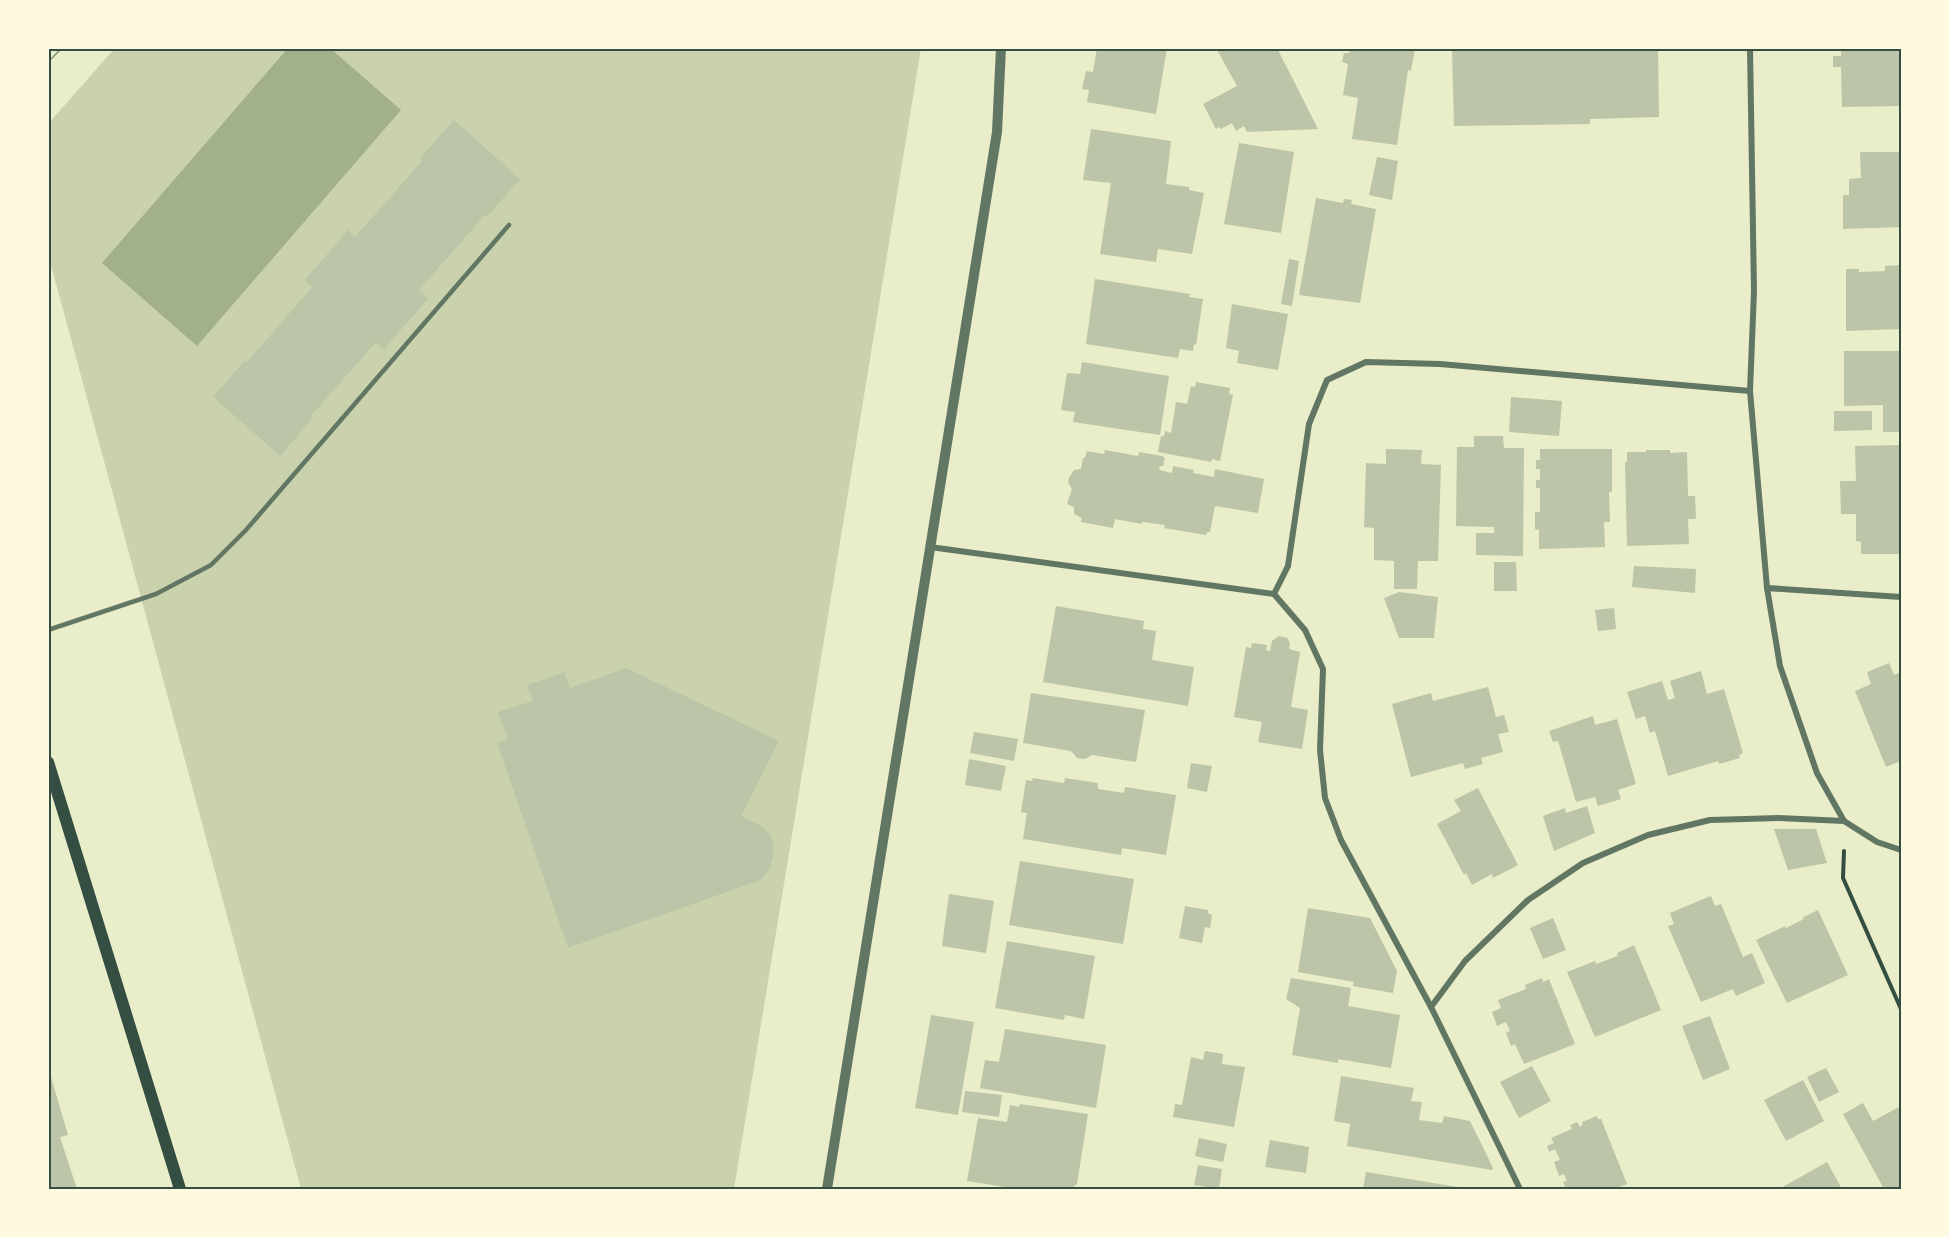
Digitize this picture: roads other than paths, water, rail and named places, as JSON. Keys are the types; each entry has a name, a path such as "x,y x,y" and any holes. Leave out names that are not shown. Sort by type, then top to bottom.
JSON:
{"main road":[{"path":"48,762 180,1189"}],"street":[{"path":"826,1189 997,132 1000,48"},
{"path":"1750,48 1754,291 1750,391 1767,588 1780,666 1817,773 1844,821 1877,842 1901,850"},
{"path":"1274,594 1288,566 1309,424 1327,380 1366,362 1440,364 1750,391"},
{"path":"929,547 1274,594 1305,630 1323,669 1320,750 1325,798 1341,840 1431,1007 1520,1189"},
{"path":"1767,588 1901,597"},
{"path":"1431,1007 1465,961 1528,900 1583,863 1648,835 1710,820 1779,818 1844,821"}],"lane":[{"path":"48,630 156,594 211,565 246,530 509,225"}],"tram line":[{"path":"48,62 62,48"}]}
